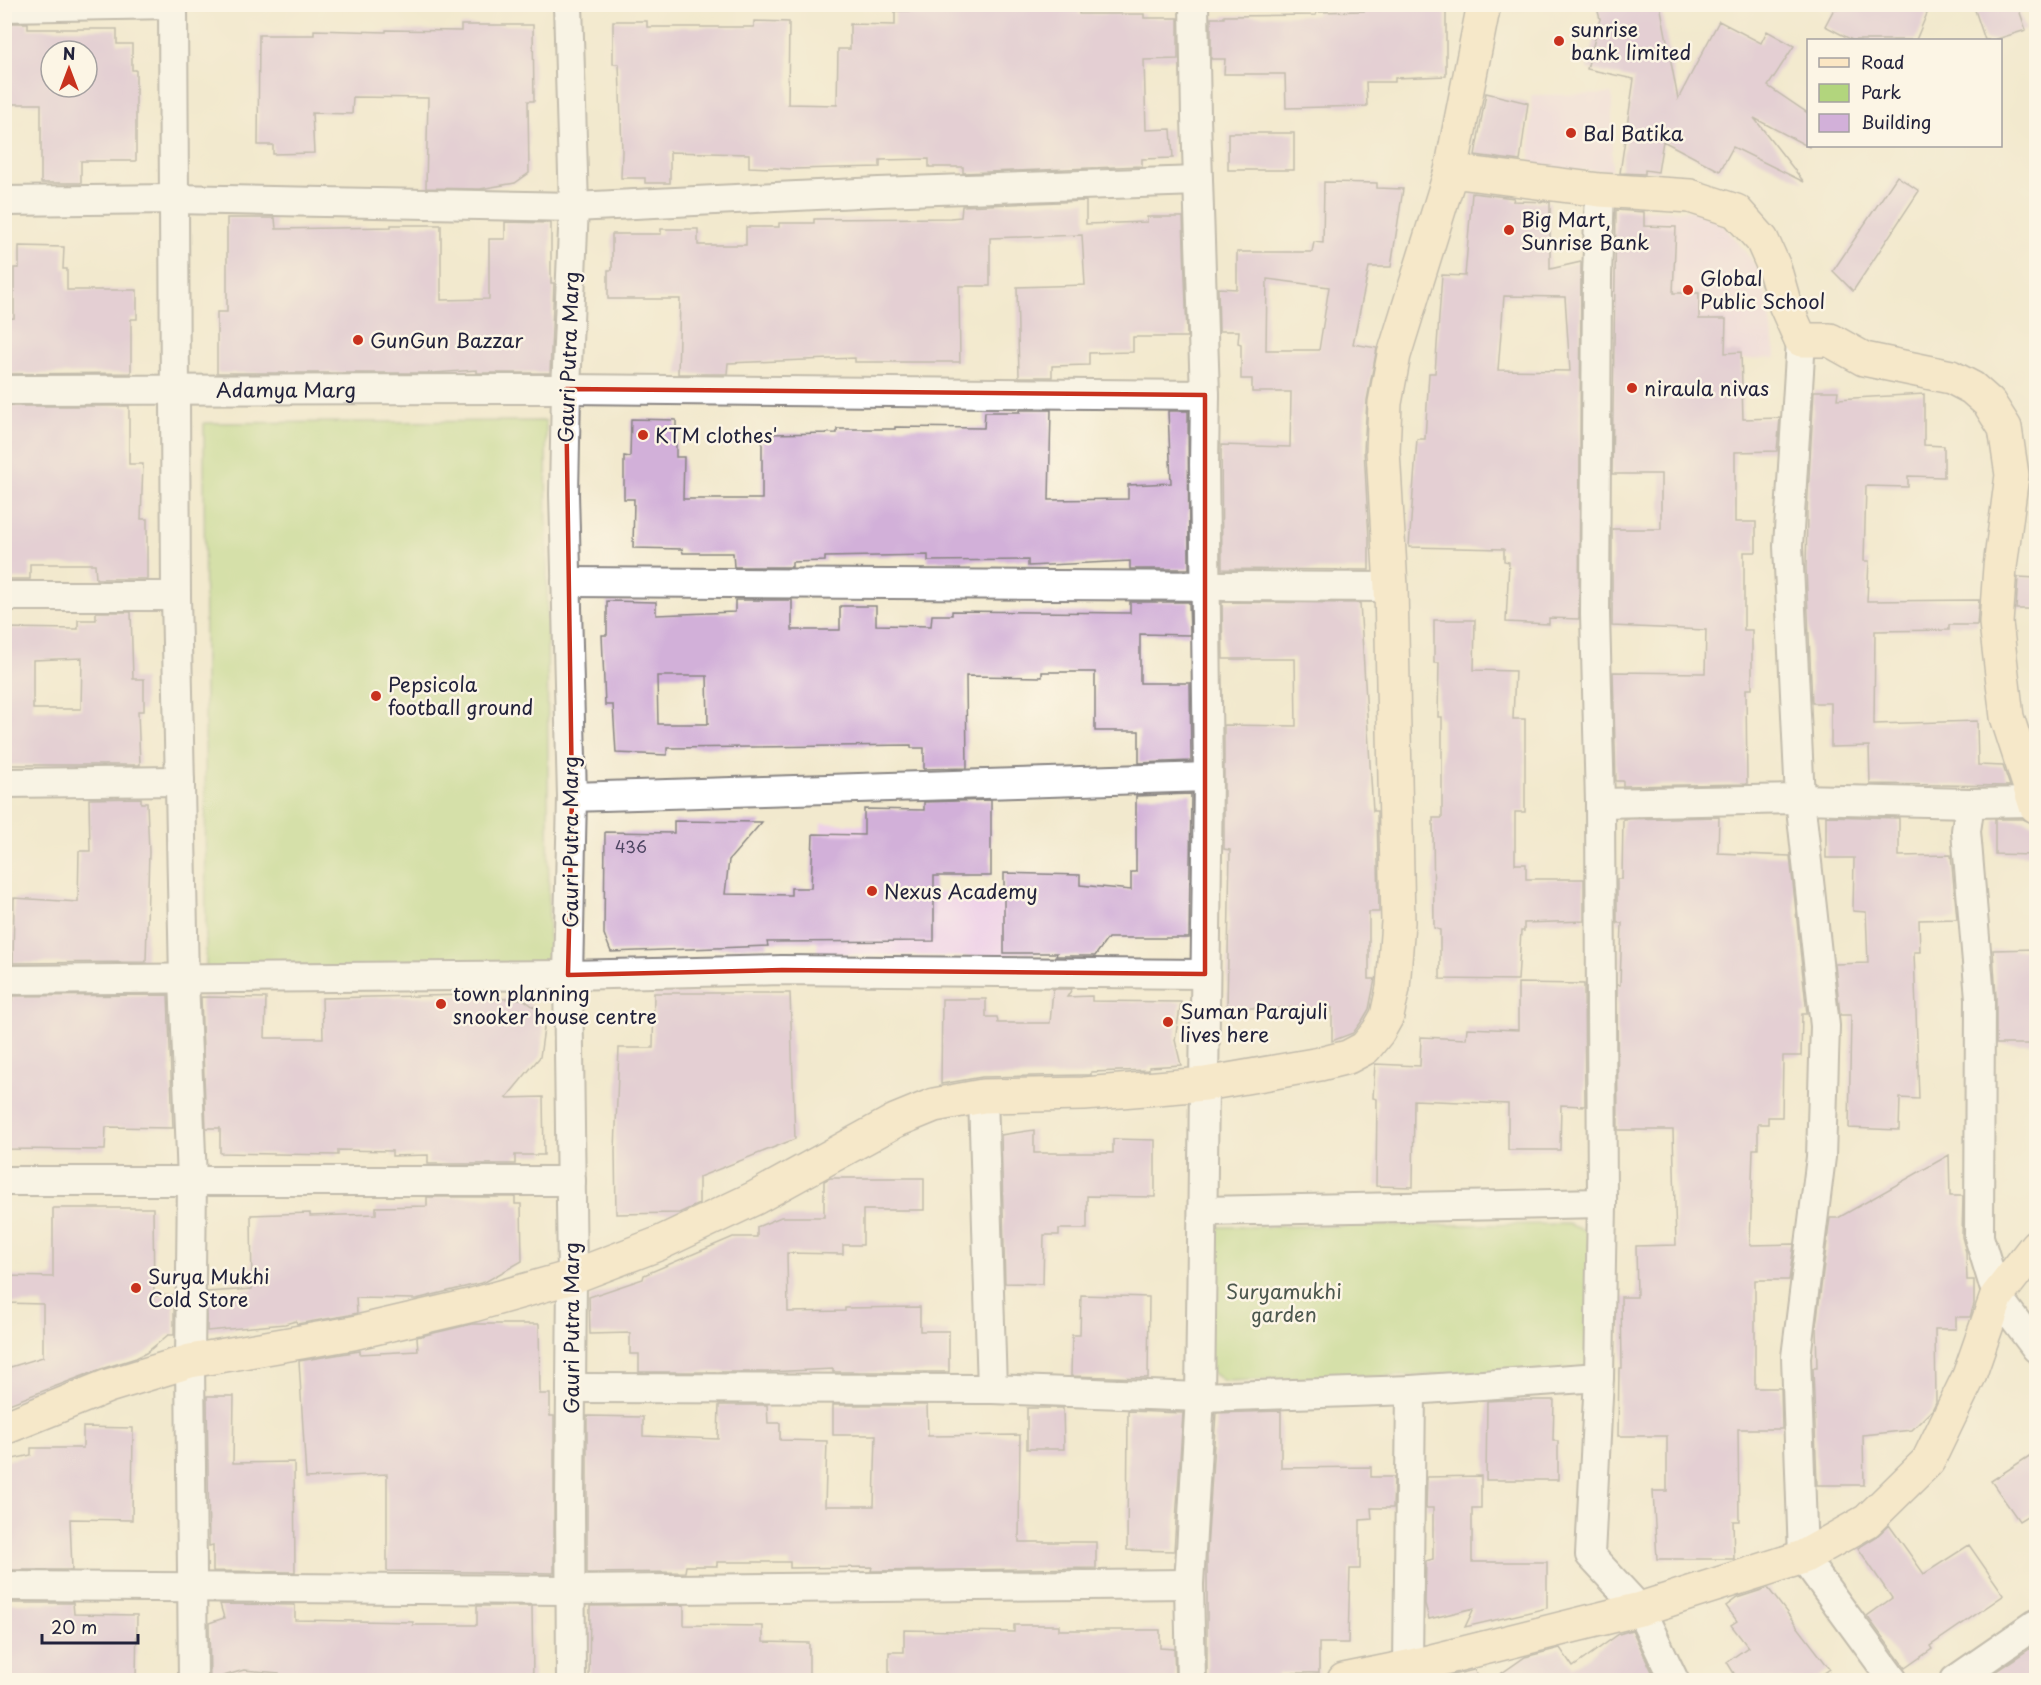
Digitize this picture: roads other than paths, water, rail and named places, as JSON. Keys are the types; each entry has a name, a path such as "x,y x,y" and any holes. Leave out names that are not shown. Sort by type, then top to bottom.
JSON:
{"main road":[{"path":"4,1428 108,1386 190,1361 364,1330 473,1305 572,1277 658,1244 755,1198 894,1120 934,1105 983,1096 1084,1094 1205,1084 1320,1064 1348,1057 1365,1048 1388,1016 1393,987 1398,922 1391,587 1383,451 1385,403 1394,355 1451,171 1484,4"},
{"path":"1451,171 1600,190 1690,196 1736,212 1762,240 1774,267 1784,302 1801,340 1830,340 1864,359 1951,377 1972,388 1989,403 2006,428 2012,475 2000,567 1996,623 2007,717 2035,804"},
{"path":"1344,1680 1413,1674 1640,1609 1803,1557 1867,1521 1928,1461 1969,1376 1996,1296 2037,1246"}],"street":[{"path":"4,7 173,4 176,596 184,979 192,1180 190,1361 193,1680"},
{"name":"Gauri Putra Marg","path":"567,4 574,207 564,494 572,797 568,975 572,1277 571,1680"},
{"path":"1191,1680 1189,1584 1200,1397 1208,777 1205,395 1194,4"},
{"path":"4,201 174,199 574,207 879,192 1198,181"},
{"path":"1600,190 1597,277 1595,603 1600,803 1602,1203 1599,1377 1590,1555 1640,1609 1674,1680"},
{"path":"1801,340 1788,546 1800,798 1826,1026 1821,1157 1796,1357 1803,1557 1893,1680"},
{"name":"Adamya Marg","path":"4,390 566,389 1205,395"},
{"path":"566,582 1391,587"},
{"path":"4,597 176,596"},
{"path":"572,797 1208,777"},
{"path":"4,783 180,781"},
{"path":"1600,803 1800,798 2035,804"},
{"path":"1970,803 1966,831 1980,998 1979,1237 1996,1296 2037,1348"},
{"path":"4,980 568,975 782,970 1205,974"},
{"path":"983,1096 992,1389"},
{"path":"4,1181 571,1181"},
{"path":"1203,1211 1602,1203"},
{"path":"571,1388 992,1389 1200,1397 1412,1390 1599,1377"},
{"path":"1412,1390 1413,1674"},
{"path":"4,1586 570,1590 1189,1584"},
{"path":"1955,1680 2037,1624"}],"place":[{"name":"sunrise bank limited","path":"1559,41"},
{"name":"Bal Batika","path":"1571,133"},
{"name":"Big Mart, Sunrise Bank","path":"1509,230"},
{"name":"Global Public School","path":"1688,290"},
{"name":"GunGun Bazzar","path":"358,340"},
{"name":"niraula nivas","path":"1632,388"},
{"name":"KTM clothes'","path":"643,435"},
{"name":"Pepsicola football ground","path":"376,696"},
{"name":"Nexus Academy","path":"872,891"},
{"name":"town planning snooker house centre","path":"441,1004"},
{"name":"Suman Parajuli lives here","path":"1168,1022"},
{"name":"Surya Mukhi Cold Store","path":"136,1288"}],"park label":[{"name":"Suryamukhi garden","path":"1284,1302"}]}
